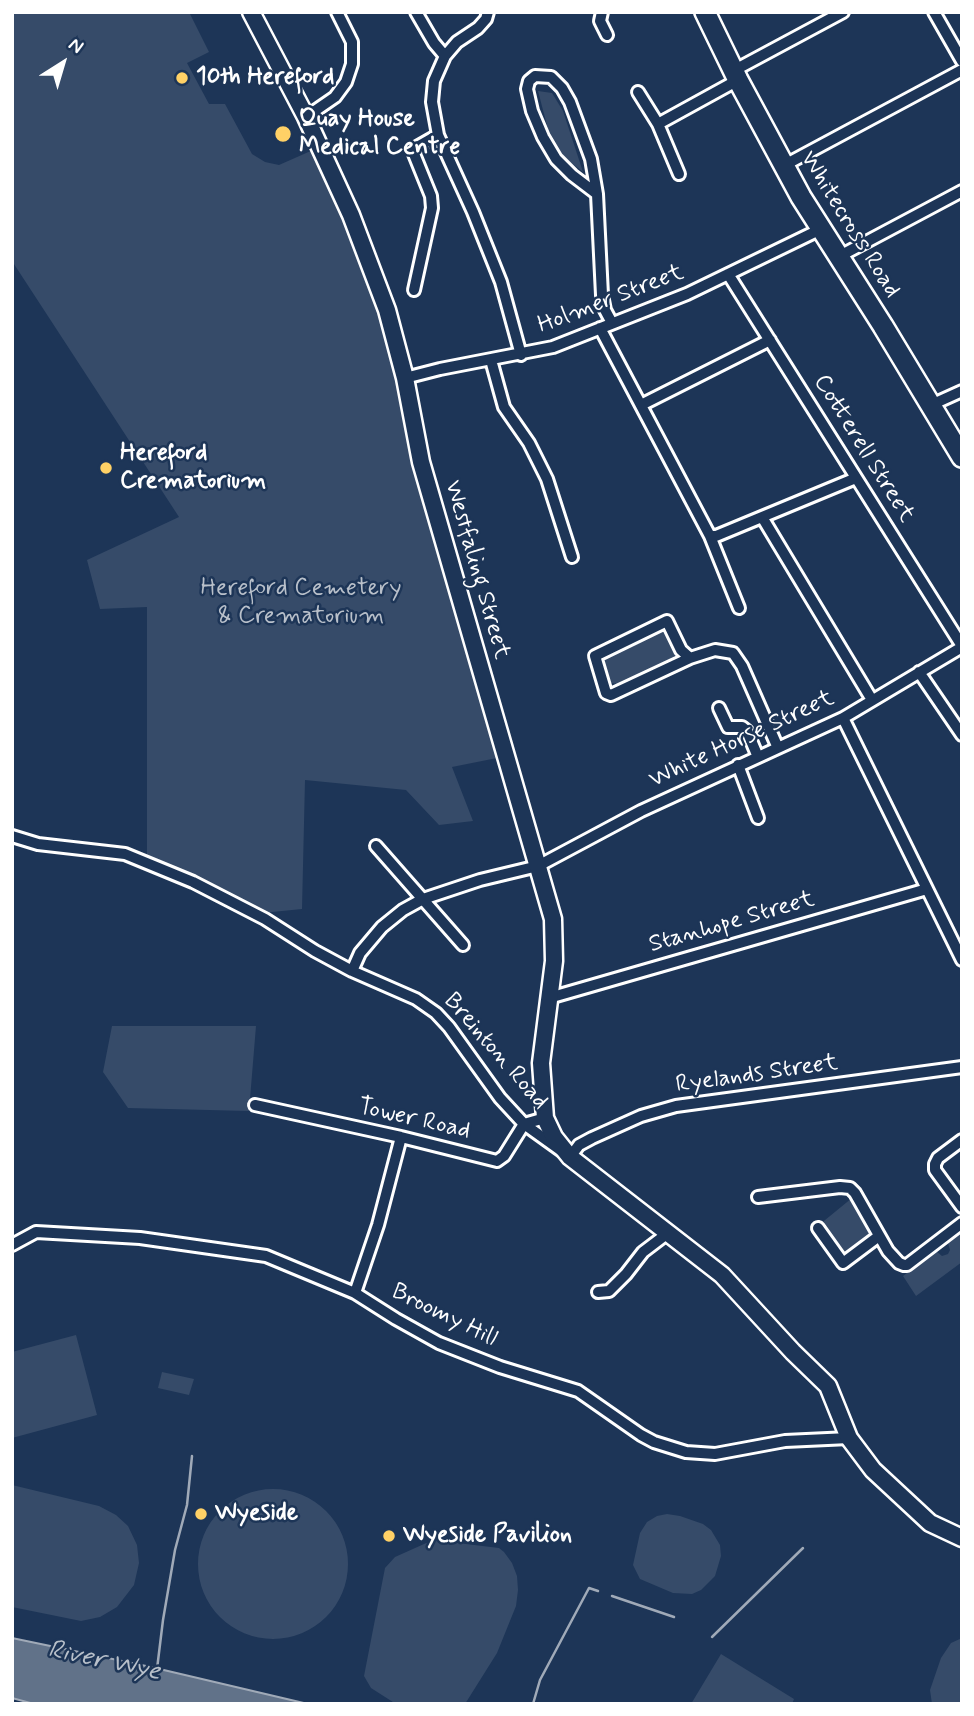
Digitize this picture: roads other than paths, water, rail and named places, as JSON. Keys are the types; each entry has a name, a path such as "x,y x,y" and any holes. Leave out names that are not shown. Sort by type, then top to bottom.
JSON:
{"highway":[{"name":"Whitecross Road","path":"705,12 783,166 962,457"}],"street":[{"name":"Westfaling Street","path":"251,12 306,117 375,275 387,310 405,378 421,461 553,919 555,938 541,1063 545,1118 554,1137 570,1157"},
{"path":"306,117 335,97 346,82 352,64 352,42 337,12"},
{"path":"416,12 445,56"},
{"path":"488,12 478,28 457,43 445,56 435,81 432,102 438,135 473,212 500,282 521,355"},
{"path":"602,12 600,21 607,35"},
{"path":"657,124 842,12"},
{"path":"934,12 962,61"},
{"path":"783,166 962,70"},
{"path":"597,194 572,176 556,159 543,137 532,111 527,89 529,81 535,76 551,77 562,88 570,102 591,159 597,194 601,295 612,323"},
{"path":"638,92 657,124 679,174"},
{"path":"414,290 432,208 431,196 414,154 417,147 438,135"},
{"path":"838,257 962,191"},
{"name":"Holmer Street","path":"405,378 553,347 687,294 821,229"},
{"name":"Cotterell Street","path":"728,274 962,647"},
{"path":"600,328 710,536 739,608"},
{"path":"641,405 770,340"},
{"path":"491,360 504,407 529,443 547,479 572,557"},
{"path":"931,405 962,391"},
{"path":"710,536 716,536 856,478"},
{"path":"762,517 872,700"},
{"path":"690,658 681,650 667,621 595,656 608,695 690,658 715,650 733,653 742,666 778,748"},
{"name":"White Horse Street","path":"352,971 360,953 382,927 403,909 423,899 480,880 538,866 641,811 843,718 962,647"},
{"path":"919,672 962,735"},
{"path":"719,708 728,727 742,727 747,731 758,757"},
{"path":"843,718 962,960"},
{"path":"738,765 758,818"},
{"name":"Breinton Road","path":"12,836 38,844 125,854 205,888 265,919 315,951 352,971 416,999 436,1013 500,1098 524,1124 722,1275 793,1352 828,1385 849,1438 868,1465 930,1523 962,1538"},
{"path":"376,846 463,945"},
{"name":"Stanhope Street","path":"549,998 927,889"},
{"name":"Ryelands Street","path":"570,1157 579,1146 592,1138 641,1116 676,1106 962,1067"},
{"name":"Tower Road","path":"255,1105 497,1161 504,1156 524,1124"},
{"path":"524,1124 545,1118"},
{"path":"355,1293 378,1224 401,1137"},
{"path":"962,1140 938,1158 935,1164 936,1170 962,1207"},
{"path":"758,1197 841,1186 850,1188 899,1264 907,1265 962,1223"},
{"path":"818,1228 843,1263 879,1236"},
{"name":"Broomy Hill","path":"12,1245 36,1232 139,1238 266,1256 355,1293 439,1343 500,1367 578,1391 641,1435 670,1448 699,1454 715,1454 785,1441 849,1438"},
{"path":"598,1292 609,1291 626,1275 643,1252 668,1233"}],"water":[{"name":"River Wye","path":"12,1638 308,1704 34,1704 12,1698"}],"waterway":[{"name":"River Wye","path":"157,1669 175,1550 187,1505 192,1456"},
{"path":"712,1637 803,1548"},
{"path":"533,1704 540,1680 589,1588 598,1591"},
{"path":"612,1596 674,1617"}],"place":[{"name":"10th Hereford","path":"182,78"},
{"name":"Quay House Medical Centre","path":"283,134"},
{"name":"Hereford Crematorium","path":"106,468"},
{"name":"Wyeside","path":"201,1514"},
{"name":"Wyeside Pavilion","path":"389,1536"}],"park label":[{"name":"Hereford Cemetery & Crematorium","path":"301,603"}]}
